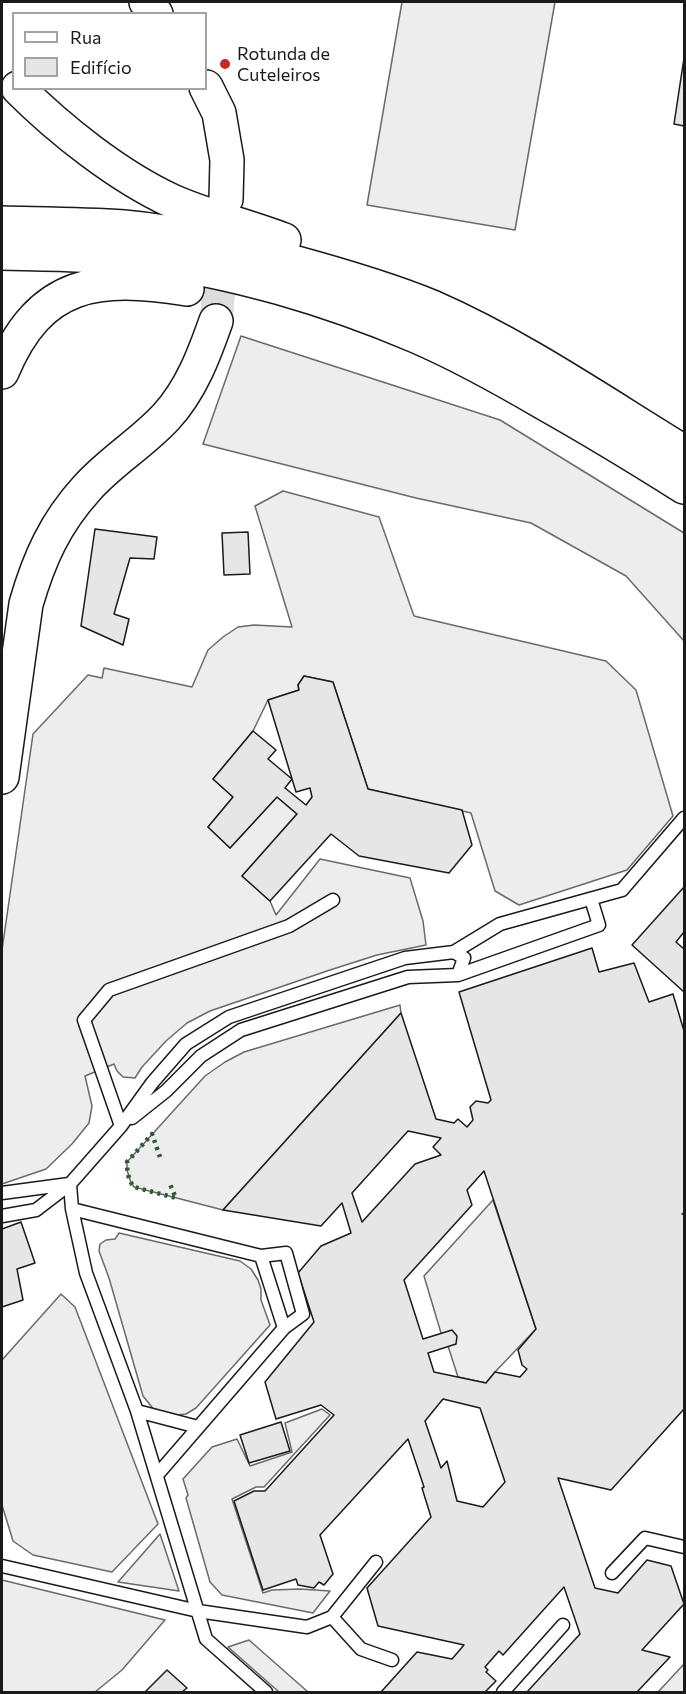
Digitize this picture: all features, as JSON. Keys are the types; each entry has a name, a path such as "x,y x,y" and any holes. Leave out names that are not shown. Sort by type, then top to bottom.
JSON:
{"main road":[{"path":"207,89 219,113 227,160 226,199"},
{"path":"20,90 94,153 172,201 288,241 311,283"},
{"path":"2,223 126,227 176,234 233,246 311,283 377,321 466,360 684,487"},
{"path":"2,253 88,255 183,266 251,281 377,287 431,307 487,334 684,452"},
{"path":"2,372 9,353 37,315 52,302 74,290 94,284 121,282 158,284 267,305 311,283"},
{"path":"2,777 26,604 44,551 58,525 87,487 166,417 189,386 204,355 216,321"}],"lane":[{"path":"2,1216 36,1210 70,1184 122,1126 152,1083 186,1044 229,1017 405,958 454,952 500,924 622,890 684,818"},
{"path":"122,1126 166,1091 201,1056 241,1030 408,977 458,975 599,925 591,898"},
{"path":"122,1126 84,1020 109,990 289,926 333,900"},
{"path":"454,952 464,958 458,975"},
{"path":"2,1193 70,1184"},
{"path":"70,1184 72,1209 86,1273 137,1411 206,1639 266,1692"},
{"path":"72,1209 261,1256 286,1253 303,1314 284,1328 157,1475"},
{"path":"261,1256 284,1328"},
{"path":"137,1411 198,1427"},
{"path":"612,1573 645,1538 684,1547"},
{"path":"2,1566 198,1611 307,1627 332,1617 376,1562"},
{"path":"332,1617 361,1649 392,1660"},
{"path":"503,1692 563,1625"}],"shaded area":[{"path":"402,2 555,2 515,230 367,205"},
{"path":"241,336 500,420 684,533 684,641 626,576 531,523 416,498 203,444"},
{"path":"283,491 379,517 414,616 606,661 636,690 673,816 627,870 519,905 495,891 471,813 368,789 333,682 304,676 298,685 299,690 268,700 253,731 213,779 233,797 208,827 230,848 277,797 297,814 242,876 270,901 276,915 320,859 410,878 423,921 426,945 377,955 210,1011 187,1023 166,1041 135,1078 123,1077 114,1064 85,1076 92,1106 89,1123 72,1144 46,1169 2,1184 2,950 33,734 88,675 102,678 104,668 192,687 208,650 238,627 254,625 292,627 255,506"},
{"path":"400,1005 401,1013 223,1210 134,1187 131,1183 127,1162 205,1076 225,1062 244,1052"},
{"path":"493,1200 536,1329 486,1383 458,1377 448,1346 441,1333 424,1276"},
{"path":"119,1233 240,1261 251,1269 258,1280 261,1300 270,1325 196,1408 186,1414 177,1415 155,1411 143,1396 99,1251 100,1244 106,1240 115,1239"},
{"path":"61,1294 75,1307 158,1524 112,1572 33,1555 13,1541 2,1505 2,1360"},
{"path":"322,1409 330,1415 264,1487 256,1487 232,1499 263,1593 272,1590 300,1589 330,1591 313,1613 222,1595 210,1582 186,1498 188,1495 183,1479 212,1447 237,1439 250,1466 292,1452 285,1423"},
{"path":"160,1534 179,1591 118,1582"},
{"path":"2,1580 165,1620 122,1670 95,1692 2,1692"},
{"path":"249,1640 308,1692 279,1692 228,1647"},
{"path":"684,1664 684,1692 658,1692"}],"building":[{"path":"684,58 684,126 674,124"},
{"path":"95,529 157,537 154,559 130,558 114,614 129,619 123,645 81,626"},
{"path":"248,532 250,574 224,575 222,533"},
{"path":"304,676 333,682 368,789 462,810 472,845 449,873 359,856 331,834 270,901 242,876 297,814 277,797 230,848 208,827 233,797 213,779 253,731 276,750 268,759 292,779 285,788 306,805 312,797 310,788 296,792 268,700 299,690 298,685"},
{"path":"684,887 684,932 676,942 684,949 684,992 632,945"},
{"path":"592,948 599,972 634,963 649,1002 673,994 684,1031 684,1213 682,1214 684,1214 684,1409 611,1490 558,1478 595,1588 618,1593 647,1560 671,1566 684,1604 642,1650 670,1657 637,1692 527,1692 580,1634 564,1587 503,1655 499,1651 485,1667 488,1670 486,1672 496,1681 485,1692 381,1692 417,1652 452,1659 464,1645 378,1626 367,1588 431,1517 408,1439 320,1535 333,1574 324,1585 319,1582 314,1588 298,1585 296,1579 263,1590 234,1501 254,1491 265,1491 334,1415 321,1405 276,1419 265,1382 314,1322 298,1273 321,1246 351,1233 342,1203 321,1226 223,1210 401,1013 436,1119 454,1123 458,1119 467,1127 473,1120 470,1107 476,1101 488,1103 491,1100 459,992","holes":["408,1131 441,1138 433,1147 441,1155 415,1164 362,1222 352,1193","484,1171 536,1329 518,1350 522,1365 527,1369 520,1377 495,1372 486,1383 434,1372 428,1353 456,1344 457,1336 452,1330 423,1339 404,1280 472,1205 467,1190","443,1399 480,1408 505,1482 483,1507 457,1501 447,1461 441,1468 425,1421"]},
{"path":"21,1222 35,1263 17,1269 23,1300 2,1307 2,1229"},
{"path":"281,1422 290,1451 249,1463 240,1435"},
{"path":"167,1670 187,1688 182,1692 145,1692"}],"tunnel":[{"path":"216,321 223,245"}],"hedge":[{"path":"160,1157 152,1134 127,1162 129,1178 134,1187 176,1198 169,1182"}],"place":[{"name":"Rotunda de Cuteleiros","path":"225,64"}]}
